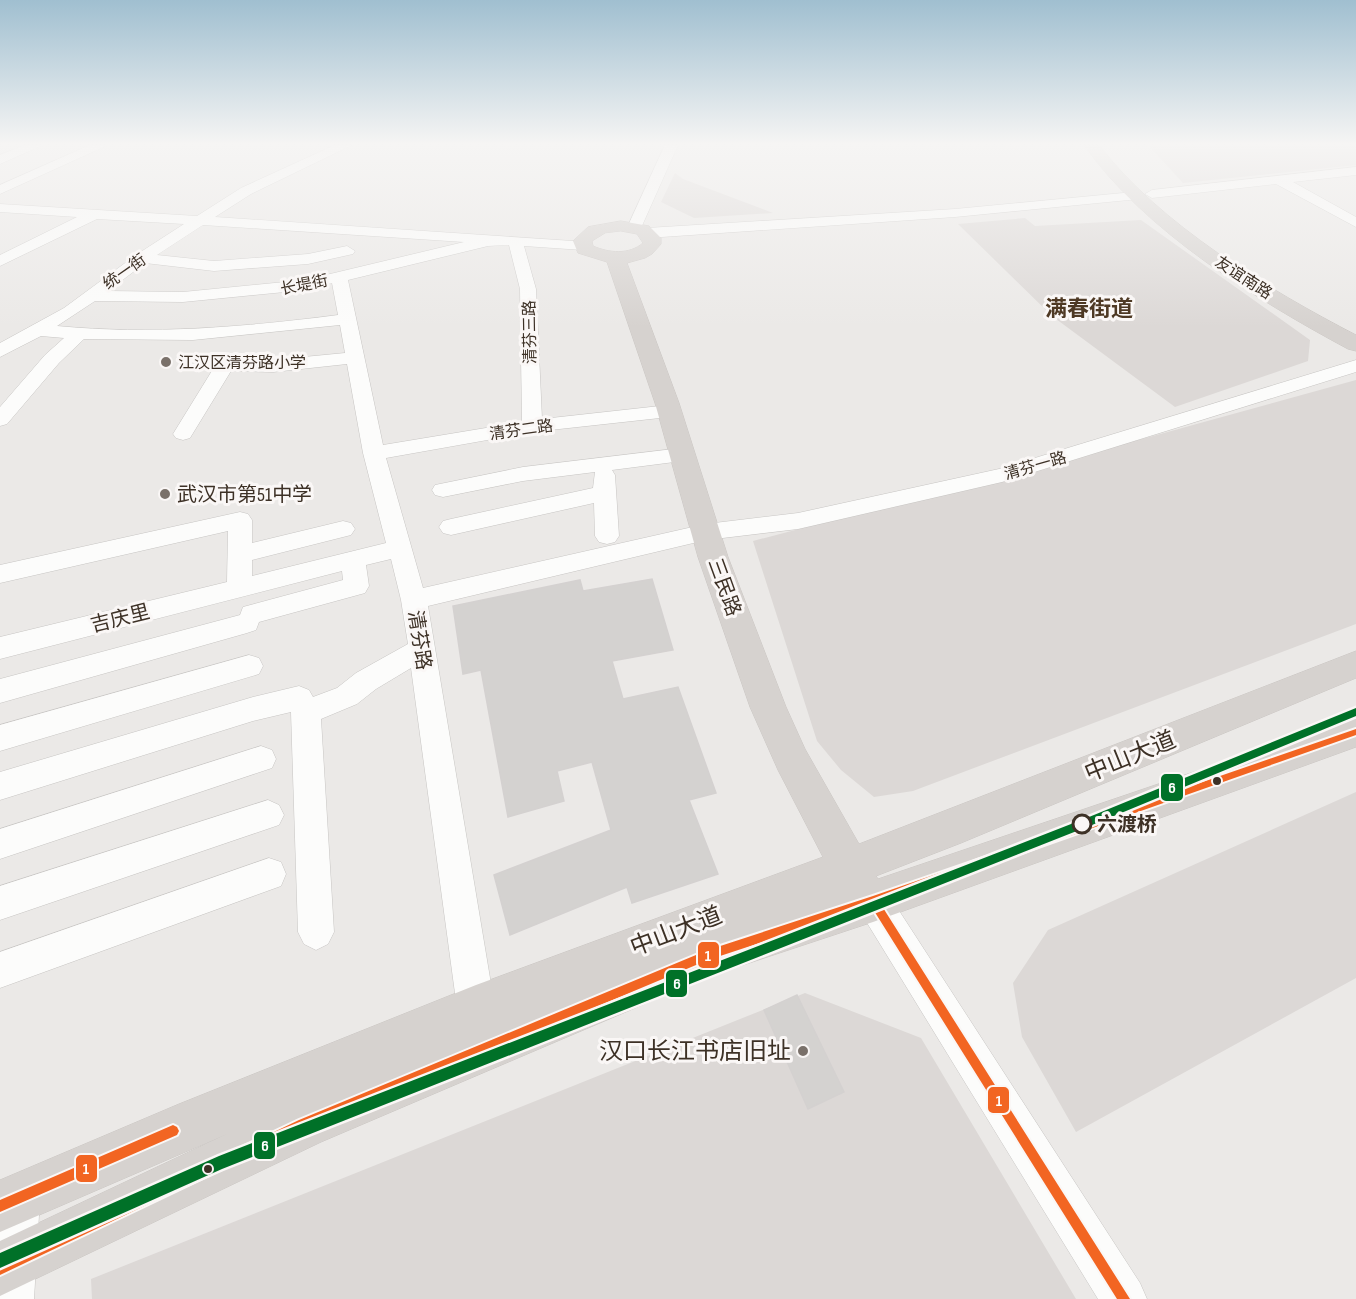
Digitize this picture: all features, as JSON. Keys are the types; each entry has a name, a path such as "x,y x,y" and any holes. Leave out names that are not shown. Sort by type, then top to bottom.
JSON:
{"main road":[{"name":"友谊南路","path":"1152,206 1169,225 1215,258 1268,293 1356,344"},
{"name":"友谊南路","path":"1159,206 1239,258 1356,327"},
{"path":"609,226 641,230 652,238 648,248 640,253 615,257 595,254 585,249 582,241 593,231 609,226"},
{"name":"三民路","path":"615,257 669,411 706,532 768,707 792,759 861,884"},
{"name":"中山大道","path":"8,1277 303,1124 708,955 861,884 947,830 1356,664"},
{"name":"中山大道","path":"10,1202 179,1128 476,1008 861,884 1356,732"}],"street":[{"name":"统一街","path":"0,351 70,312 142,258 225,206"},
{"path":"650,206 641,230 955,213 1032,206"},
{"path":"1325,206 1356,223"},
{"path":"0,208 583,244"},
{"path":"0,261 94,214"},
{"name":"长堤街","path":"90,296 183,297 305,285 488,241 515,240"},
{"name":"清芬三路","path":"515,240 528,289 532,426"},
{"path":"142,258 214,266 308,259 347,251"},
{"name":"清芬路","path":"339,277 374,453 414,600 476,1008"},
{"path":"39,330 79,334 171,336 347,319"},
{"path":"0,420 52,359 79,334"},
{"path":"183,434 225,365 273,366 355,357"},
{"name":"清芬一路","path":"414,600 706,532 798,521 1002,475 1356,366"},
{"name":"清芬二路","path":"374,453 532,426 669,411"},
{"path":"443,490 523,474 682,454"},
{"path":"603,464 607,536"},
{"path":"451,527 605,493"},
{"path":"0,574 240,520 240,588"},
{"path":"240,555 343,529"},
{"name":"吉庆里","path":"0,648 400,548"},
{"path":"0,691 357,586 353,560"},
{"path":"306,712 347,696 366,681 422,649"},
{"path":"0,738 249,666"},
{"path":"0,786 264,706 299,698 306,712 316,932"},
{"path":"0,844 261,759"},
{"path":"0,903 268,815"},
{"path":"0,970 269,874"},
{"path":"861,884 1124,1299"},
{"path":"8,1277 10,1202"}],"shaded area":[{"path":"668,206 753,206 773,213 694,218"},
{"path":"1025,218 1035,226 1141,220 1310,340 1308,361 1175,407 1052,316 958,224"},
{"path":"1356,380 1356,624 913,791 874,797 841,770 817,741 753,541"},
{"path":"1356,792 1356,978 1076,1132 1022,1037 1013,983 1048,930"},
{"path":"805,993 921,1038 1076,1299 92,1299 91,1279"}],"building":[{"path":"652,579 673,650 612,661 623,699 678,687 716,793 689,800 718,874 632,903 627,887 510,935 494,875 611,830 592,762 557,771 564,801 508,817 481,670 463,674 453,606 580,580 583,591"},
{"name":"汉口长江书店旧址","path":"797,995 844,1092 808,1109 764,1010"}],"transit line":[{"name":"6","path":"0,1261 219,1163 1093,820 1356,712"},
{"name":"1","path":"0,1269 303,1124 708,955 873,901 1356,732"},
{"name":"1","path":"873,901 1124,1299"},
{"name":"1","path":"0,1206 173,1131"}],"place":[{"name":"江汉区清芬路小学","path":"166,362"},
{"name":"武汉市第51中学","path":"165,494"},
{"name":"六渡桥","path":"1082,824"},
{"name":"汉口长江书店旧址","path":"803,1051"}],"district":[{"name":"满春街道","path":"1089,308"}]}
